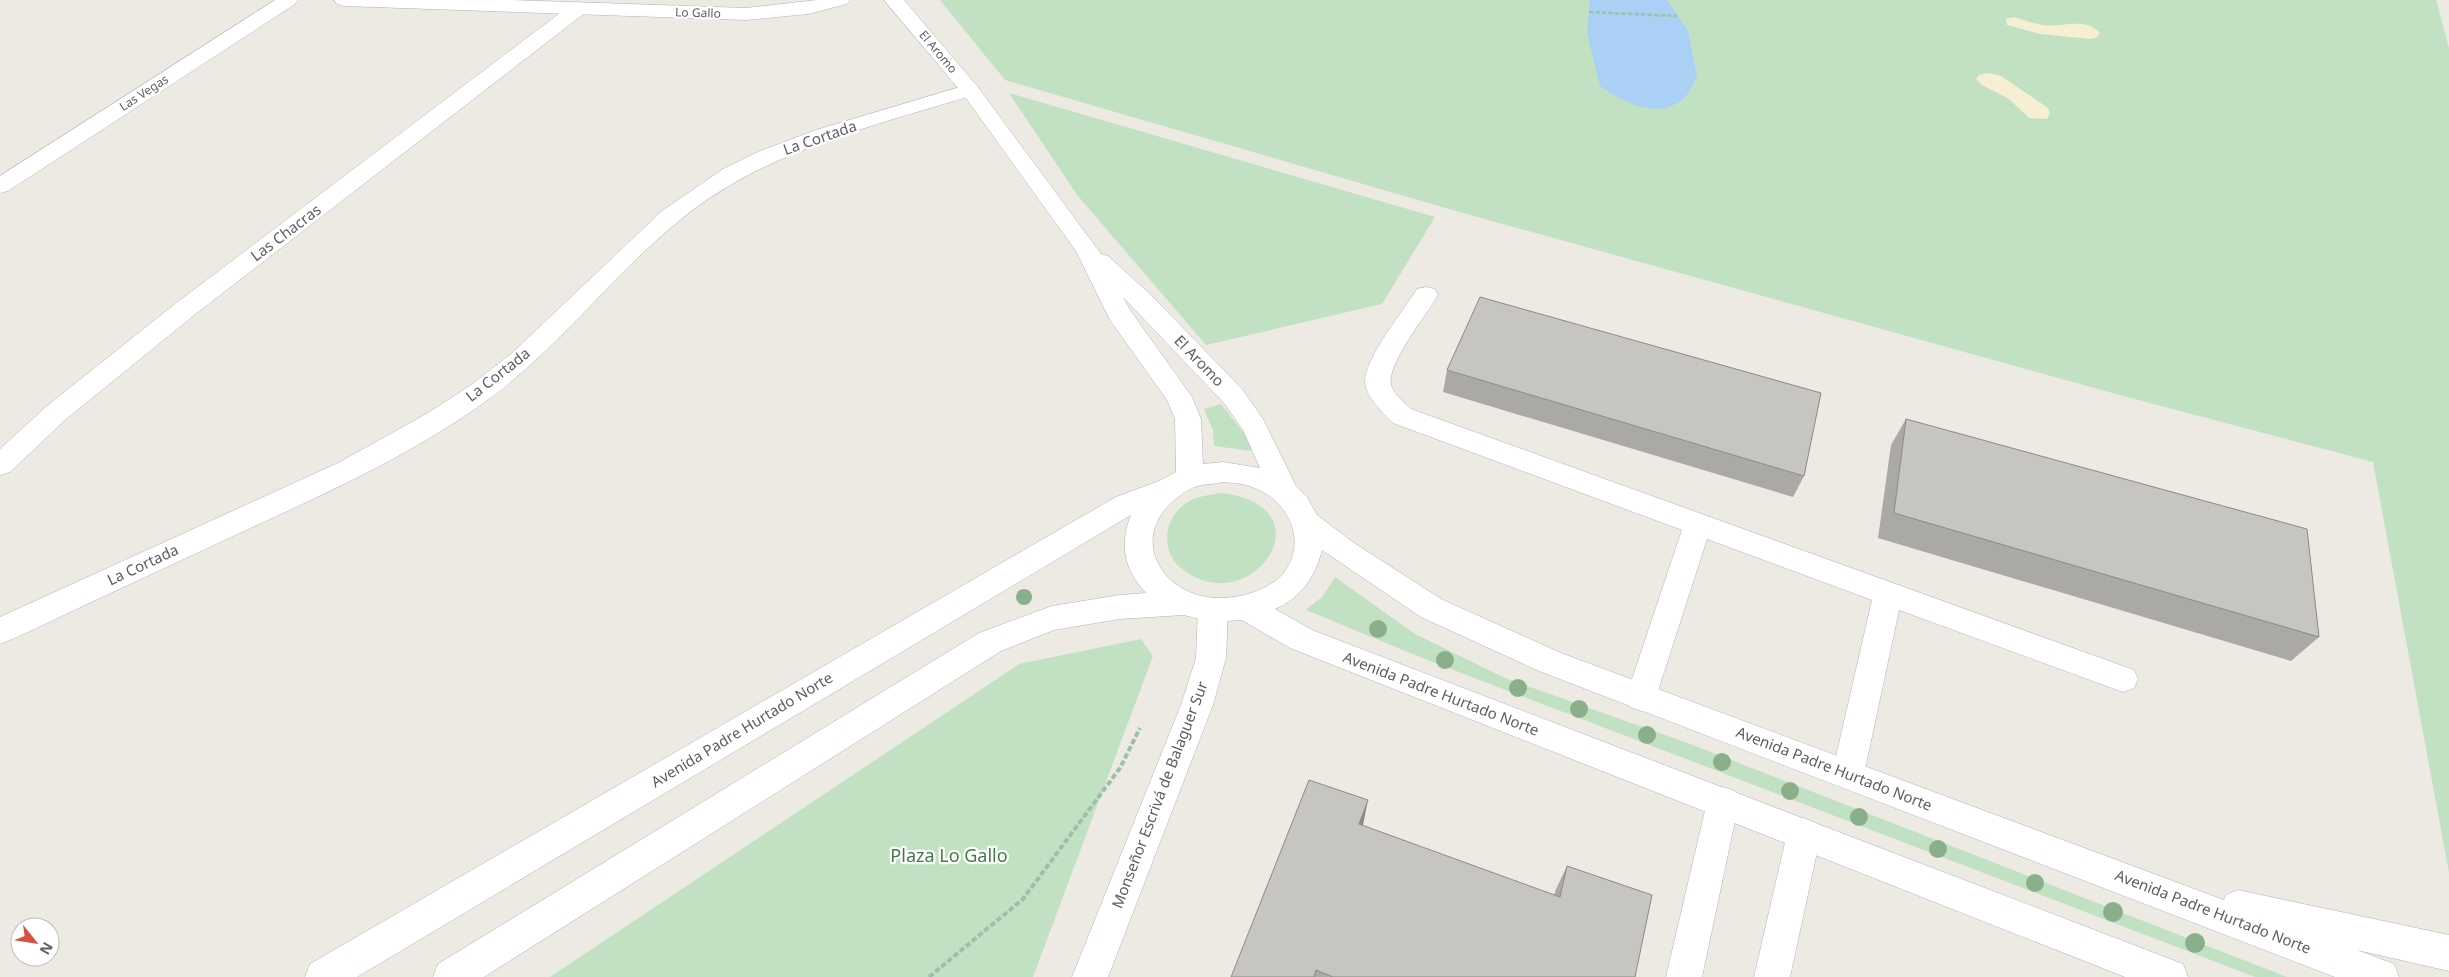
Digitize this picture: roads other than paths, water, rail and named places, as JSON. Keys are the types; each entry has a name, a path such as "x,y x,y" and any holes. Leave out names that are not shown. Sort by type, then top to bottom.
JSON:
{"street":[{"name":"Las Vegas","path":"0,186 288,0"},
{"name":"Lo Gallo","path":"344,0 746,14 808,8 840,0"},
{"name":"El Aromo","path":"894,0 970,90 1087,249 1119,314 1179,397 1188,419 1178,484"},
{"name":"Las Chacras","path":"0,465 56,413 184,310 579,8"},
{"name":"La Cortada","path":"0,631 348,470 397,445 442,418 519,361 670,216 693,198 739,169 804,141 970,90"},
{"name":"El Aromo","path":"1087,249 1142,301 1233,396 1254,426 1285,492"},
{"path":"1426,295 1380,366 1378,384 1386,402 1402,416 2122,679"},
{"path":"451,977 990,642 1052,618 1120,607 1198,606 1231,610 1247,608 1272,598 1292,584 1305,565 1310,544 1307,523 1299,506 1285,492 1256,477 1223,472 1178,484 1149,507 1139,527 1138,549 1145,570 1160,589 1198,606"},
{"name":"Avenida Padre Hurtado Norte","path":"323,977 1126,505 1178,484"},
{"name":"Avenida Padre Hurtado Norte","path":"1307,523 1344,551 1431,608 1550,662 2381,977"},
{"path":"1641,697 1698,524"},
{"path":"1848,774 1888,593"},
{"name":"Monseñor Escrivá de Balaguer Sur","path":"1090,977 1197,705 1211,658 1198,606"},
{"name":"Avenida Padre Hurtado Norte","path":"1247,608 1301,639 2170,977"},
{"path":"1684,977 1723,802"},
{"path":"1772,977 1804,834"},
{"path":"2144,886 2449,953"},
{"path":"2065,935 2141,977"}],"water":[{"path":"1590,0 1667,0 1688,31 1697,77 1685,97 1675,104 1653,109 1630,103 1600,86 1587,33"}],"park label":[{"name":"Plaza Lo Gallo","path":"949,856"}]}
